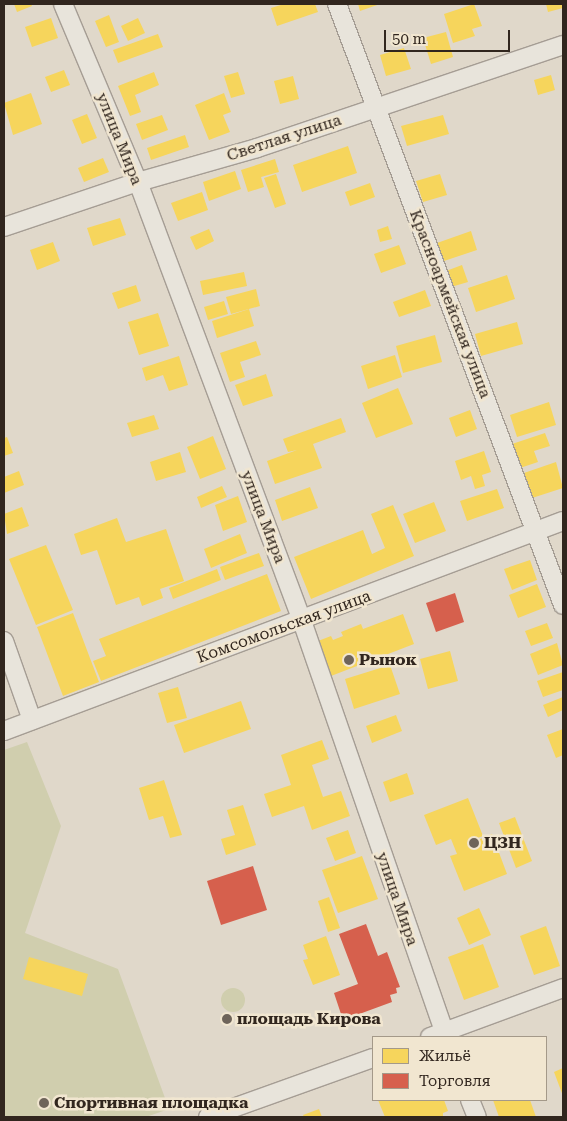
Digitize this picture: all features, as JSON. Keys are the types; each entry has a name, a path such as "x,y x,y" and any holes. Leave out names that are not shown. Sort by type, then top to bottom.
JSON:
{"street":[{"name":"улица Мира","path":"63,4 138,182 302,621 440,1036"},
{"name":"Красноармейская улица","path":"337,4 563,605"},
{"name":"Светлая улица","path":"4,227 138,182 257,148 563,45"},
{"name":"Комсомольская улица","path":"4,732 563,521"},
{"path":"4,641 32,720"},
{"path":"440,1036 563,988"},
{"path":"208,1117 372,1058"},
{"path":"470,1101 477,1117"}],"shaded area":[{"path":"27,742 61,826 25,933 118,969 169,1109 146,1117 4,1117 4,750"},
{"path":"233,988 242,991 245,1000 242,1009 233,1012 224,1009 221,1000 224,991"}],"building: Жильё":[{"path":"14,4 31,4 32,6 17,12"},
{"path":"284,4 315,4 318,12 277,26 271,8"},
{"path":"358,4 380,4 360,11"},
{"path":"474,4 482,26 472,29 475,36 453,43 444,14"},
{"path":"546,4 563,4 563,8 548,12"},
{"path":"109,15 119,42 106,47 95,21"},
{"path":"51,18 58,38 32,47 25,27"},
{"path":"138,18 145,33 128,41 121,26"},
{"path":"446,32 453,57 431,64 423,38"},
{"path":"158,34 163,47 118,63 113,50"},
{"path":"404,48 411,69 386,76 380,55"},
{"path":"64,70 70,85 51,92 45,77"},
{"path":"154,72 159,85 135,95 141,112 130,116 118,86"},
{"path":"238,72 245,94 231,98 224,76"},
{"path":"551,75 555,90 538,95 534,80"},
{"path":"293,76 299,99 280,104 274,81"},
{"path":"31,93 42,124 13,135 4,103"},
{"path":"224,93 231,112 223,115 230,132 209,140 195,105"},
{"path":"87,114 97,138 82,144 72,120"},
{"path":"162,115 168,130 142,140 136,124"},
{"path":"443,115 449,134 407,146 401,126"},
{"path":"185,135 189,147 151,160 147,148"},
{"path":"348,146 357,173 302,192 293,165"},
{"path":"103,158 109,172 84,182 78,168"},
{"path":"275,159 279,172 261,177 264,187 248,192 241,170"},
{"path":"235,171 241,189 209,201 203,182"},
{"path":"276,174 286,204 275,208 264,178"},
{"path":"440,174 447,195 423,202 416,181"},
{"path":"370,183 375,197 350,206 345,192"},
{"path":"202,192 208,210 178,221 171,203"},
{"path":"120,218 126,235 93,246 87,228"},
{"path":"388,226 392,239 380,242 377,230"},
{"path":"209,229 214,241 196,250 190,237"},
{"path":"471,231 477,250 444,261 437,243"},
{"path":"53,242 60,261 37,270 30,250"},
{"path":"399,245 406,264 381,273 374,254"},
{"path":"462,265 468,282 451,287 446,271"},
{"path":"244,272 247,286 203,295 200,281"},
{"path":"507,275 515,299 476,312 468,288"},
{"path":"136,285 141,301 118,309 112,293"},
{"path":"256,289 260,306 231,314 226,297"},
{"path":"425,290 431,306 399,317 393,302"},
{"path":"224,301 228,314 208,320 204,307"},
{"path":"249,309 254,326 217,338 212,321"},
{"path":"158,313 169,346 139,355 128,322"},
{"path":"517,322 523,344 481,356 475,334"},
{"path":"435,335 442,362 403,373 396,346"},
{"path":"256,341 261,355 240,362 245,377 230,382 220,353"},
{"path":"395,355 402,377 368,389 361,366"},
{"path":"179,356 188,385 169,391 163,375 146,381 142,368"},
{"path":"266,374 273,396 243,406 235,385"},
{"path":"398,388 413,424 376,438 362,403"},
{"path":"549,402 556,425 517,437 510,415"},
{"path":"470,410 477,429 456,437 449,418"},
{"path":"154,415 159,429 132,437 127,423"},
{"path":"341,418 346,432 313,444 322,468 275,484 267,461 297,450 288,452 283,439"},
{"path":"545,433 550,446 534,451 538,462 517,469 509,445"},
{"path":"213,436 226,469 200,479 187,447"},
{"path":"7,437 13,453 4,456 4,438"},
{"path":"484,451 491,472 482,475 485,486 475,489 471,476 461,480 455,461"},
{"path":"180,452 186,472 156,481 150,462"},
{"path":"556,462 563,488 529,499 521,474"},
{"path":"19,471 24,485 4,493 4,477"},
{"path":"222,486 227,497 201,508 197,497"},
{"path":"310,487 318,508 282,521 275,500"},
{"path":"497,489 504,508 467,521 460,501"},
{"path":"238,496 247,522 223,531 215,505"},
{"path":"434,502 446,531 415,543 403,514"},
{"path":"393,505 414,556 311,599 294,557 363,530 372,554 385,548 371,514"},
{"path":"22,507 29,526 7,534 4,514"},
{"path":"117,518 126,542 166,529 184,581 160,589 163,598 142,606 139,597 116,605 97,550 81,555 74,534"},
{"path":"240,534 247,553 211,568 204,549"},
{"path":"46,545 73,610 36,625 9,559"},
{"path":"259,553 264,566 225,580 220,567"},
{"path":"530,560 537,580 512,590 504,569"},
{"path":"217,569 221,580 173,599 169,588"},
{"path":"267,574 281,611 101,681 93,661 106,656 99,639"},
{"path":"537,584 546,607 518,618 509,595"},
{"path":"73,613 99,682 63,696 37,627"},
{"name":"Рынок","path":"403,614 414,644 331,676 318,641 331,636 333,640 343,636 341,632 361,624 363,629"},
{"path":"547,623 553,638 531,646 525,631"},
{"path":"557,643 563,665 538,675 530,654"},
{"path":"450,651 458,681 428,689 420,659"},
{"path":"390,665 400,694 354,709 345,679"},
{"path":"563,672 563,690 543,697 537,681"},
{"path":"178,687 187,718 167,723 158,693"},
{"path":"563,697 563,710 548,717 543,705"},
{"path":"241,701 251,729 184,753 174,725"},
{"path":"396,715 402,731 372,743 366,726"},
{"path":"563,729 563,755 556,758 547,735"},
{"path":"322,740 329,759 312,765 323,797 341,791 350,816 312,830 304,806 272,817 264,794 291,785 281,755"},
{"path":"407,773 414,794 390,802 383,782"},
{"path":"164,780 182,835 170,838 163,816 149,820 139,788"},
{"name":"ЦЗН","path":"468,798 483,836 472,840 473,842 492,834 507,874 464,891 450,856 457,854 451,839 436,845 424,815"},
{"path":"243,805 256,845 226,855 221,839 235,835 227,810"},
{"path":"515,817 532,861 516,868 499,823"},
{"path":"348,830 356,853 335,861 326,838"},
{"path":"362,856 378,899 338,913 322,870"},
{"path":"329,897 340,928 328,932 318,901"},
{"path":"479,908 491,935 469,945 457,918"},
{"path":"546,926 560,966 534,975 520,936"},
{"path":"326,936 340,975 313,985 303,960 308,959 303,945"},
{"path":"483,944 499,987 464,1000 448,957"},
{"path":"29,957 88,974 82,996 23,979"},
{"path":"563,1068 563,1096 554,1072"},
{"path":"378,1101 444,1101 448,1111 443,1113 443,1117 385,1117"},
{"path":"493,1101 530,1101 536,1117 499,1117"},
{"path":"319,1109 322,1117 304,1117 303,1115"}],"building: Торговля":[{"path":"455,593 464,622 436,632 426,603"},
{"path":"253,866 267,910 221,925 207,881"},
{"path":"366,924 378,956 387,952 400,987 396,988 397,993 390,995 392,1002 343,1020 334,993 358,984 339,934"}],"place":[{"name":"Рынок","path":"349,660"},
{"name":"ЦЗН","path":"474,843"},
{"name":"площадь Кирова","path":"227,1019"},
{"name":"Cпортивная площадка","path":"44,1103"}]}
